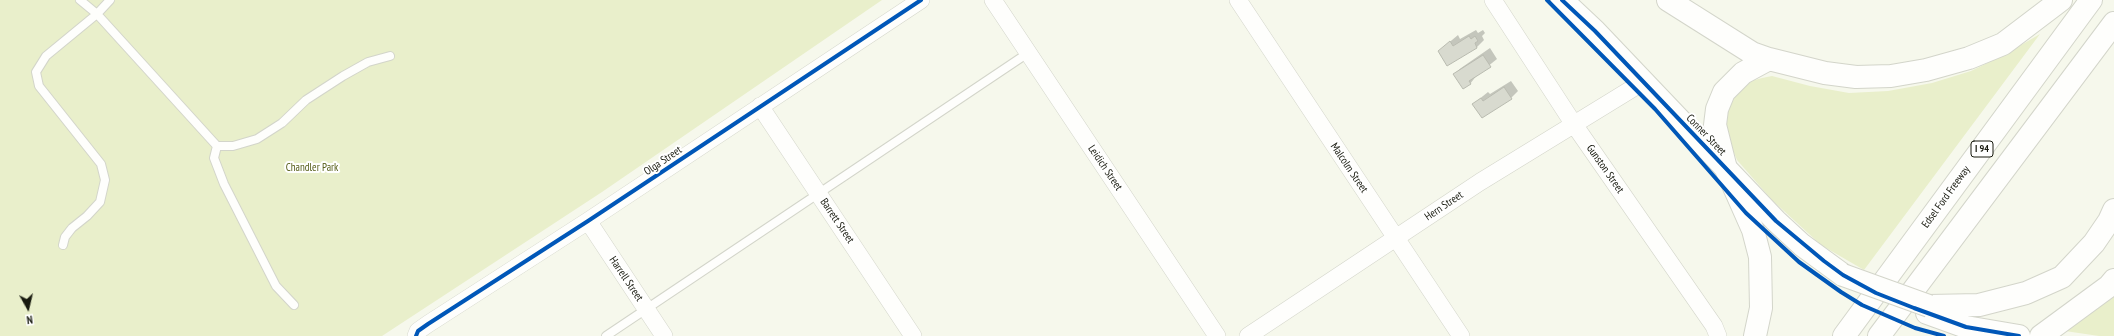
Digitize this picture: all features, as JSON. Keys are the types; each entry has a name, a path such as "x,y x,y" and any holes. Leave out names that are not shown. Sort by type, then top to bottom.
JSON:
{"main road":[{"name":"Conner Street","path":"1562,0 1595,31 1776,221 1802,245 1844,275 1928,309"},
{"path":"1582,0 1585,11 1595,31"},
{"path":"1668,0 1752,53 1769,59 1825,73 1856,77 1891,76 1926,70 1969,58 2003,44 2061,0"},
{"name":"Edsel Ford Freeway","path":"1844,336 2091,0"},
{"name":"I 94","path":"1879,336 2114,23"},
{"path":"1755,336 1761,308 1760,257 1753,230 1726,169 1715,125 1717,109 1724,92 1743,73 1769,59"},
{"path":"1928,309 1979,305 2026,293 2062,277 2094,243 2110,221 2114,210"},
{"path":"2041,336 2114,280"},
{"path":"1928,309 1966,327 2018,336"}],"street":[{"name":"Olga Street","path":"416,336 418,331 428,324 588,222 920,0"},
{"name":"Leidich Street","path":"993,0 1217,336"},
{"name":"Malcolm Street","path":"1238,0 1461,336"},
{"name":"Gunston Street","path":"1493,0 1573,123 1714,326 1718,336"},
{"name":"Hern Street","path":"1248,336 1573,123 1643,82"},
{"name":"Barrett Street","path":"760,106 913,336"},
{"name":"Harrell Street","path":"588,222 664,336"}],"lane":[{"path":"80,0 97,14 217,146 233,146 257,139 282,123 306,100 343,76 368,62 390,56"},
{"path":"63,245 65,237 72,228 87,216 100,202 105,180 101,164 39,86 36,72 46,56 97,14 110,0"},
{"path":"606,336 819,195 1028,53"},
{"path":"217,146 214,158 224,184 276,286 294,305"}],"green space":[{"name":"Chandler Park","path":"0,0 882,0 602,192 382,336 0,336"},
{"path":"2040,34 1864,270 1821,245 1772,200 1737,160 1724,129 1732,96 1744,83 1772,76 1810,86 1849,93 1888,91 1932,83 1971,71 2004,55"},
{"path":"2114,290 2114,336 2099,336 2065,331"}],"building":[{"path":"1469,36 1471,39 1475,36 1478,41 1475,43 1477,48 1447,66 1438,51 1450,41 1453,46"},
{"path":"1483,55 1491,67 1469,81 1471,84 1463,89 1453,74"},
{"path":"1504,87 1512,99 1482,118 1472,104 1481,98 1483,101"}],"cycle path":[{"path":"416,336 418,331 428,324 588,221 921,0"},
{"path":"1547,0 1655,109 1746,213 1799,262 1862,305 1915,328 1944,336"},
{"path":"1562,0 1595,31 1776,221 1843,275 1876,293 1966,327 2019,336"}]}
